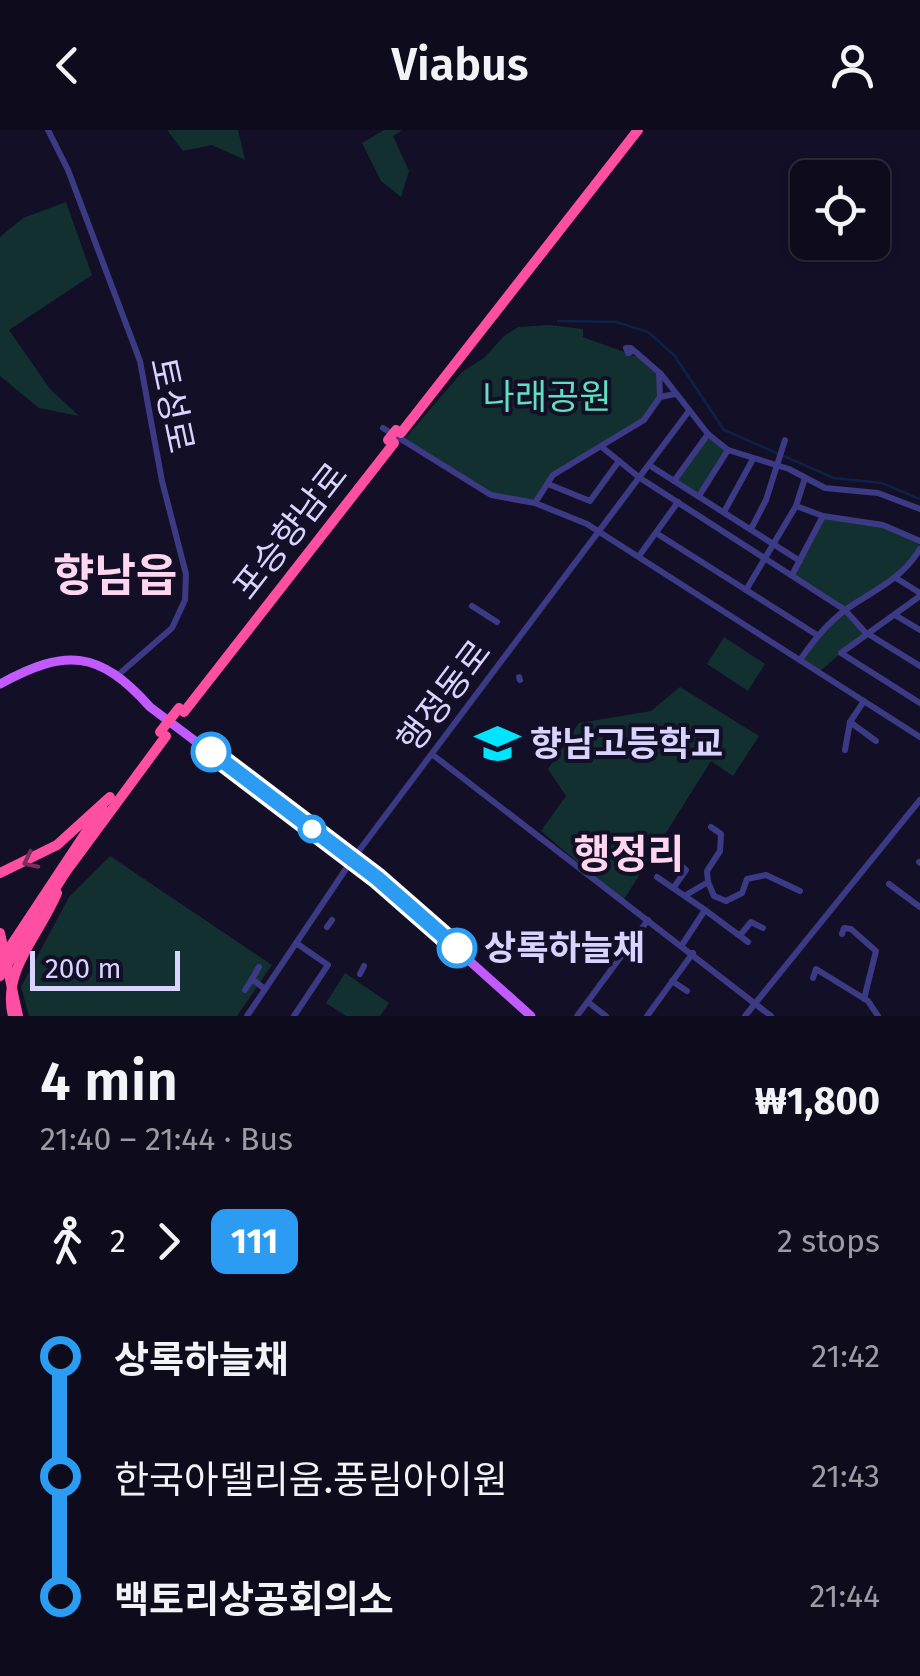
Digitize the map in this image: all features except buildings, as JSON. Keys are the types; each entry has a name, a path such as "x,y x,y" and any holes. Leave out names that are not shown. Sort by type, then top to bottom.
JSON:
{"highway":[{"name":"포승향남로","path":"0,976 65,873 163,734 629,130"},
{"name":"포승향남로","path":"392,435 638,130"},
{"name":"포승향남로","path":"0,959 110,797 163,734"},
{"path":"0,873 57,845 110,797"},
{"path":"16,1016 10,994 17,969 65,873"},
{"path":"0,933 16,1016"}],"main road":[{"path":"0,684 52,659 90,660 118,675 150,706 352,860 531,1016"}],"street":[{"name":"토성로","path":"48,130 68,170 140,360 162,481 186,574 186,600 172,628 118,675"},
{"path":"632,352 659,372 708,434 728,450 753,458 780,458 805,478 836,491 894,497 920,510"},
{"path":"535,503 562,468 603,448 644,420 660,397 659,372"},
{"path":"660,397 676,394"},
{"name":"행정동로","path":"247,1016 352,860 689,411"},
{"path":"674,481 708,434"},
{"path":"392,435 491,494 535,503 600,532 920,737"},
{"path":"751,529 785,440"},
{"path":"603,448 640,478 845,610 864,632 920,666"},
{"path":"699,496 728,450"},
{"path":"724,512 753,458"},
{"path":"548,484 590,501 619,461"},
{"path":"650,465 800,560"},
{"path":"746,590 796,506 805,478"},
{"path":"639,556 678,502"},
{"path":"796,506 823,516 868,521 920,541"},
{"path":"792,575 823,516"},
{"path":"656,533 817,636"},
{"path":"800,660 817,636 845,610 896,578 920,549"},
{"path":"896,578 920,594 896,615 864,632 842,653 920,702"},
{"path":"472,606 497,622"},
{"path":"896,615 920,630"},
{"path":"845,750 850,722 864,700"},
{"path":"850,722 876,740"},
{"path":"433,755 771,1016"},
{"path":"745,1016 920,800"},
{"path":"711,827 721,834 722,842 707,871 714,896 726,901 742,894 748,879 766,875 800,890"},
{"path":"674,886 686,870 677,862"},
{"path":"657,876 748,942"},
{"path":"686,895 708,882"},
{"path":"889,884 920,907"},
{"path":"682,945 706,910"},
{"path":"578,1016 648,920"},
{"path":"741,934 751,922 763,928"},
{"path":"842,934 844,928 851,929 876,951 864,999"},
{"path":"294,1016 328,965 296,943"},
{"path":"648,1015 657,1008 692,953"},
{"path":"245,990 260,968"},
{"path":"813,978 816,970 864,999 878,1016"},
{"path":"252,979 265,989"},
{"path":"675,980 688,991"},
{"path":"588,1002 606,1016"}],"green space":[{"path":"167,130 238,130 245,160 212,145 183,151"},
{"path":"384,130 402,130 393,136 409,171 401,197 381,181 362,143"},
{"path":"66,202 92,275 9,330 50,389 79,416 39,408 0,376 0,237 23,218"},
{"name":"나래공원","path":"518,327 583,329 583,337 646,360 659,372 660,397 644,420 562,468 535,503 491,495 403,441 462,372 484,358 504,336"},
{"path":"708,434 728,450 699,496 674,481"},
{"path":"823,516 869,521 920,541 902,572 846,610 865,632 819,672 800,660 845,610 792,575"},
{"path":"724,637 765,664 748,691 707,664"},
{"path":"680,687 759,736 733,776 711,761 623,901 541,831 566,796 548,769 579,723 651,711"},
{"path":"110,856 272,965 237,1016 29,1016 21,987 69,897"},
{"path":"345,973 389,1003 380,1016 346,1016 326,1003"}],"waterway":[{"path":"558,321 616,322 648,332 674,355 724,430 834,478 882,483 920,499"}],"bus line":[{"name":"111","path":"211,752 377,878 457,948"}],"place":[{"name":"향남고등학교","path":"497,744"},
{"name":"상록하늘채","path":"457,948"}],"district":[{"name":"향남읍","path":"115,575"},
{"name":"행정리","path":"629,854"}]}
